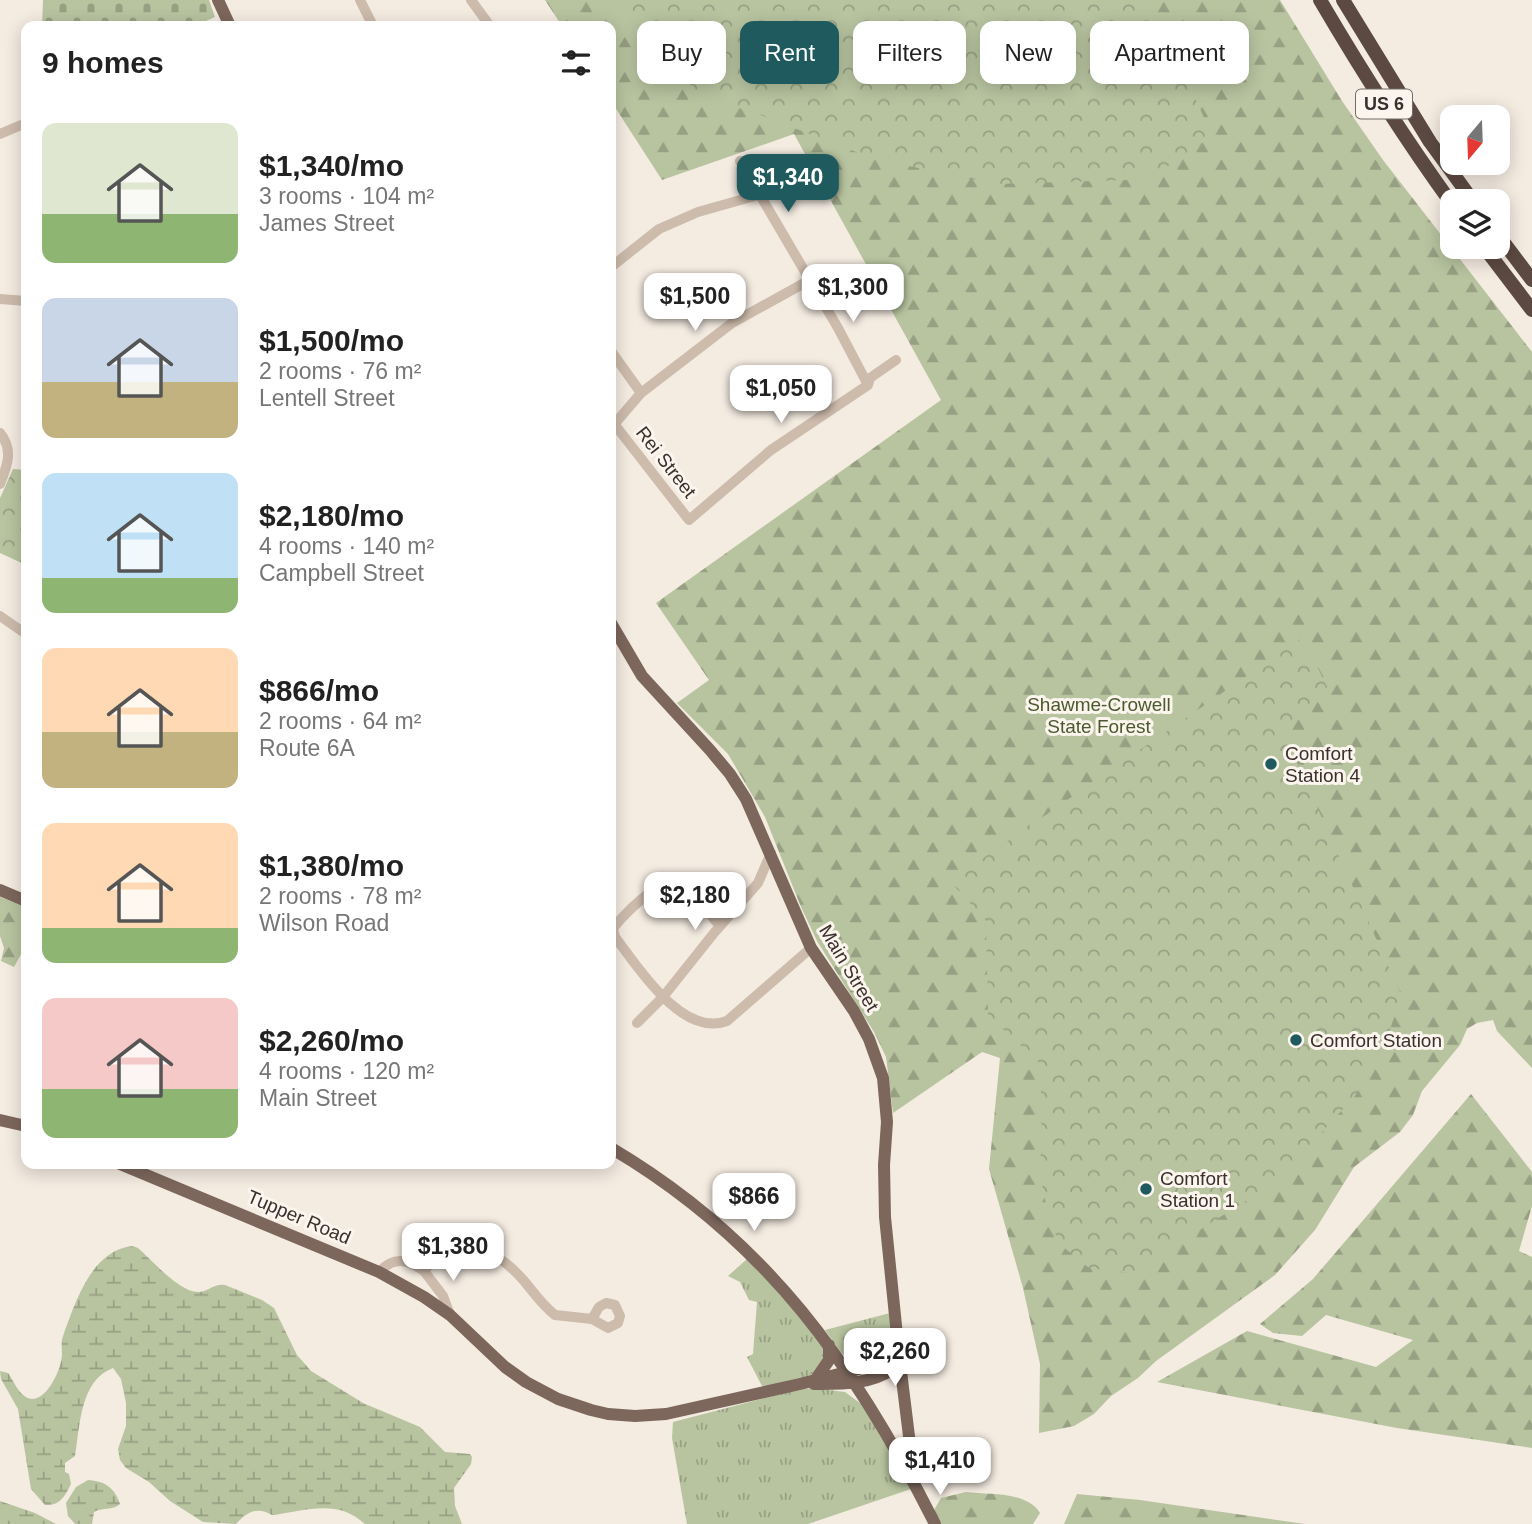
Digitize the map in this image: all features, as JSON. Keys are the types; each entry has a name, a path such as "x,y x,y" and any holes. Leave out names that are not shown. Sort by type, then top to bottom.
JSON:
{"highway":[{"name":"US 6","path":"1320,0 1356,60 1442,189"},
{"name":"US 6","path":"1343,0 1430,142 1464,189"},
{"path":"1510,250 1532,280"},
{"path":"1493,259 1532,310"}],"main road":[{"path":"218,0 228,21"},
{"name":"Main Street","path":"616,632 642,676 730,774 746,799 811,948 854,1011 869,1039 883,1078 887,1122 885,1217 915,1485"},
{"path":"0,890 21,899"},
{"path":"0,1120 21,1125"},
{"path":"616,1151 669,1185 725,1229 766,1269 829,1344 848,1371 935,1524"},
{"name":"Tupper Road","path":"132,1169 379,1272 450,1315 505,1367 526,1382 558,1399 608,1414 666,1415 848,1371"},
{"path":"816,1379 829,1360 829,1344"},
{"path":"848,1371 888,1361 898,1350"},
{"path":"856,1384 890,1371 897,1363 898,1350"},
{"name":"Tupper Road","path":"800,1384 856,1384"}],"street":[{"path":"360,0 370,21"},
{"path":"471,0 486,21"},
{"path":"0,134 21,125"},
{"path":"740,161 838,328 868,385"},
{"path":"616,263 659,229 698,212 758,195"},
{"path":"616,422 640,393 732,323 808,281"},
{"path":"0,299 21,301"},
{"path":"616,358 640,393"},
{"path":"868,385 870,378 897,360"},
{"name":"Rei Street","path":"616,430 689,520 771,450 868,385"},
{"path":"0,433 8,446 9,459 0,484"},
{"path":"0,616 21,631"},
{"path":"637,1023 663,997 758,883 771,853"},
{"path":"616,923 663,883 670,881 678,882 688,890 720,926"},
{"path":"758,883 783,881"},
{"path":"616,938 663,997 700,1023 716,1025 727,1021 811,948"},
{"path":"424,1271 442,1253 456,1247 483,1249 509,1266 555,1315 592,1319"},
{"path":"379,1272 395,1260 405,1260 424,1271 443,1296 450,1315"}],"green space":[{"path":"43,0 209,0 215,17 206,21 42,21"},
{"name":"Shawme-Crowell State Forest","path":"545,0 1280,0 1342,101 1383,160 1440,233 1440,259 1460,259 1532,352 1532,1068 1497,1031 1493,1020 1477,1023 1467,1029 1460,1045 1422,1091 1413,1115 1400,1132 1354,1167 1315,1230 1275,1275 1156,1361 1138,1378 1111,1396 1094,1414 1074,1426 1039,1433 1040,1364 1023,1288 989,1169 1000,1058 982,1052 893,1113 886,1057 874,1032 817,941 765,817 728,754 677,703 709,680 656,603 941,400 794,134 662,180 616,109 616,21 559,21"},
{"path":"604,0 1152,0 1161,21 1090,21 1090,84 1189,84 1212,136 1162,170 1128,180 997,184 874,159 758,114 702,96 690,84 726,84 726,21 637,21 637,32"},
{"path":"13,469 21,470 21,563 0,553 0,498"},
{"path":"1303,637 1329,691 1284,728 1401,994 1390,1030 1355,1096 1296,1160 1260,1192 1131,1273 1089,1268 1062,1246 1051,1226 1040,1176 1042,1104 1038,1061 988,1016 986,921 950,881"},
{"path":"0,897 21,905 21,954 14,967 1,961 4,948 0,936"},
{"path":"1471,1094 1532,1172 1532,1206 1519,1251 1532,1257 1532,1448 1397,1428 1157,1382 1247,1331 1376,1367 1413,1340 1326,1315 1302,1336 1273,1333 1260,1324 1313,1279"},
{"path":"132,1246 138,1248 174,1281 191,1291 202,1292 225,1285 262,1300 274,1308 297,1355 311,1371 363,1403 420,1427 445,1452 470,1454 471,1464 454,1488 455,1506 462,1524 365,1524 343,1511 321,1508 272,1515 257,1511 244,1516 236,1524 203,1522 170,1501 149,1482 126,1468 120,1460 118,1449 126,1426 126,1403 121,1379 113,1368 102,1374 88,1393 75,1456 65,1463 65,1472 69,1474 71,1484 58,1502 45,1505 31,1489 18,1409 1,1379 0,1371 8,1373 24,1396 33,1399 43,1394 58,1372 64,1333 86,1281 110,1254"},
{"path":"747,1259 770,1281 823,1347 823,1359 812,1374 794,1381 762,1386 747,1357 753,1354 757,1302 749,1300 740,1282 728,1276"},
{"path":"890,1313 893,1348 886,1357 863,1361 849,1358 843,1355 825,1330"},
{"path":"813,1388 845,1392 864,1406 911,1489 808,1524 687,1524 672,1438 673,1422"},
{"path":"88,1480 108,1486 120,1504 94,1512 92,1524 75,1524 68,1516 66,1503 76,1487"},
{"path":"966,1492 1017,1497 1034,1506 1040,1513 1033,1524 941,1524 934,1510 941,1498"},
{"path":"1077,1494 1140,1500 1305,1524 1064,1524"},
{"path":"0,1501 35,1513 56,1524 0,1524"}],"place":[{"name":"Comfort Station 4","path":"1271,764"},
{"name":"Comfort Station","path":"1296,1040"},
{"name":"Comfort Station 1","path":"1146,1189"}]}
